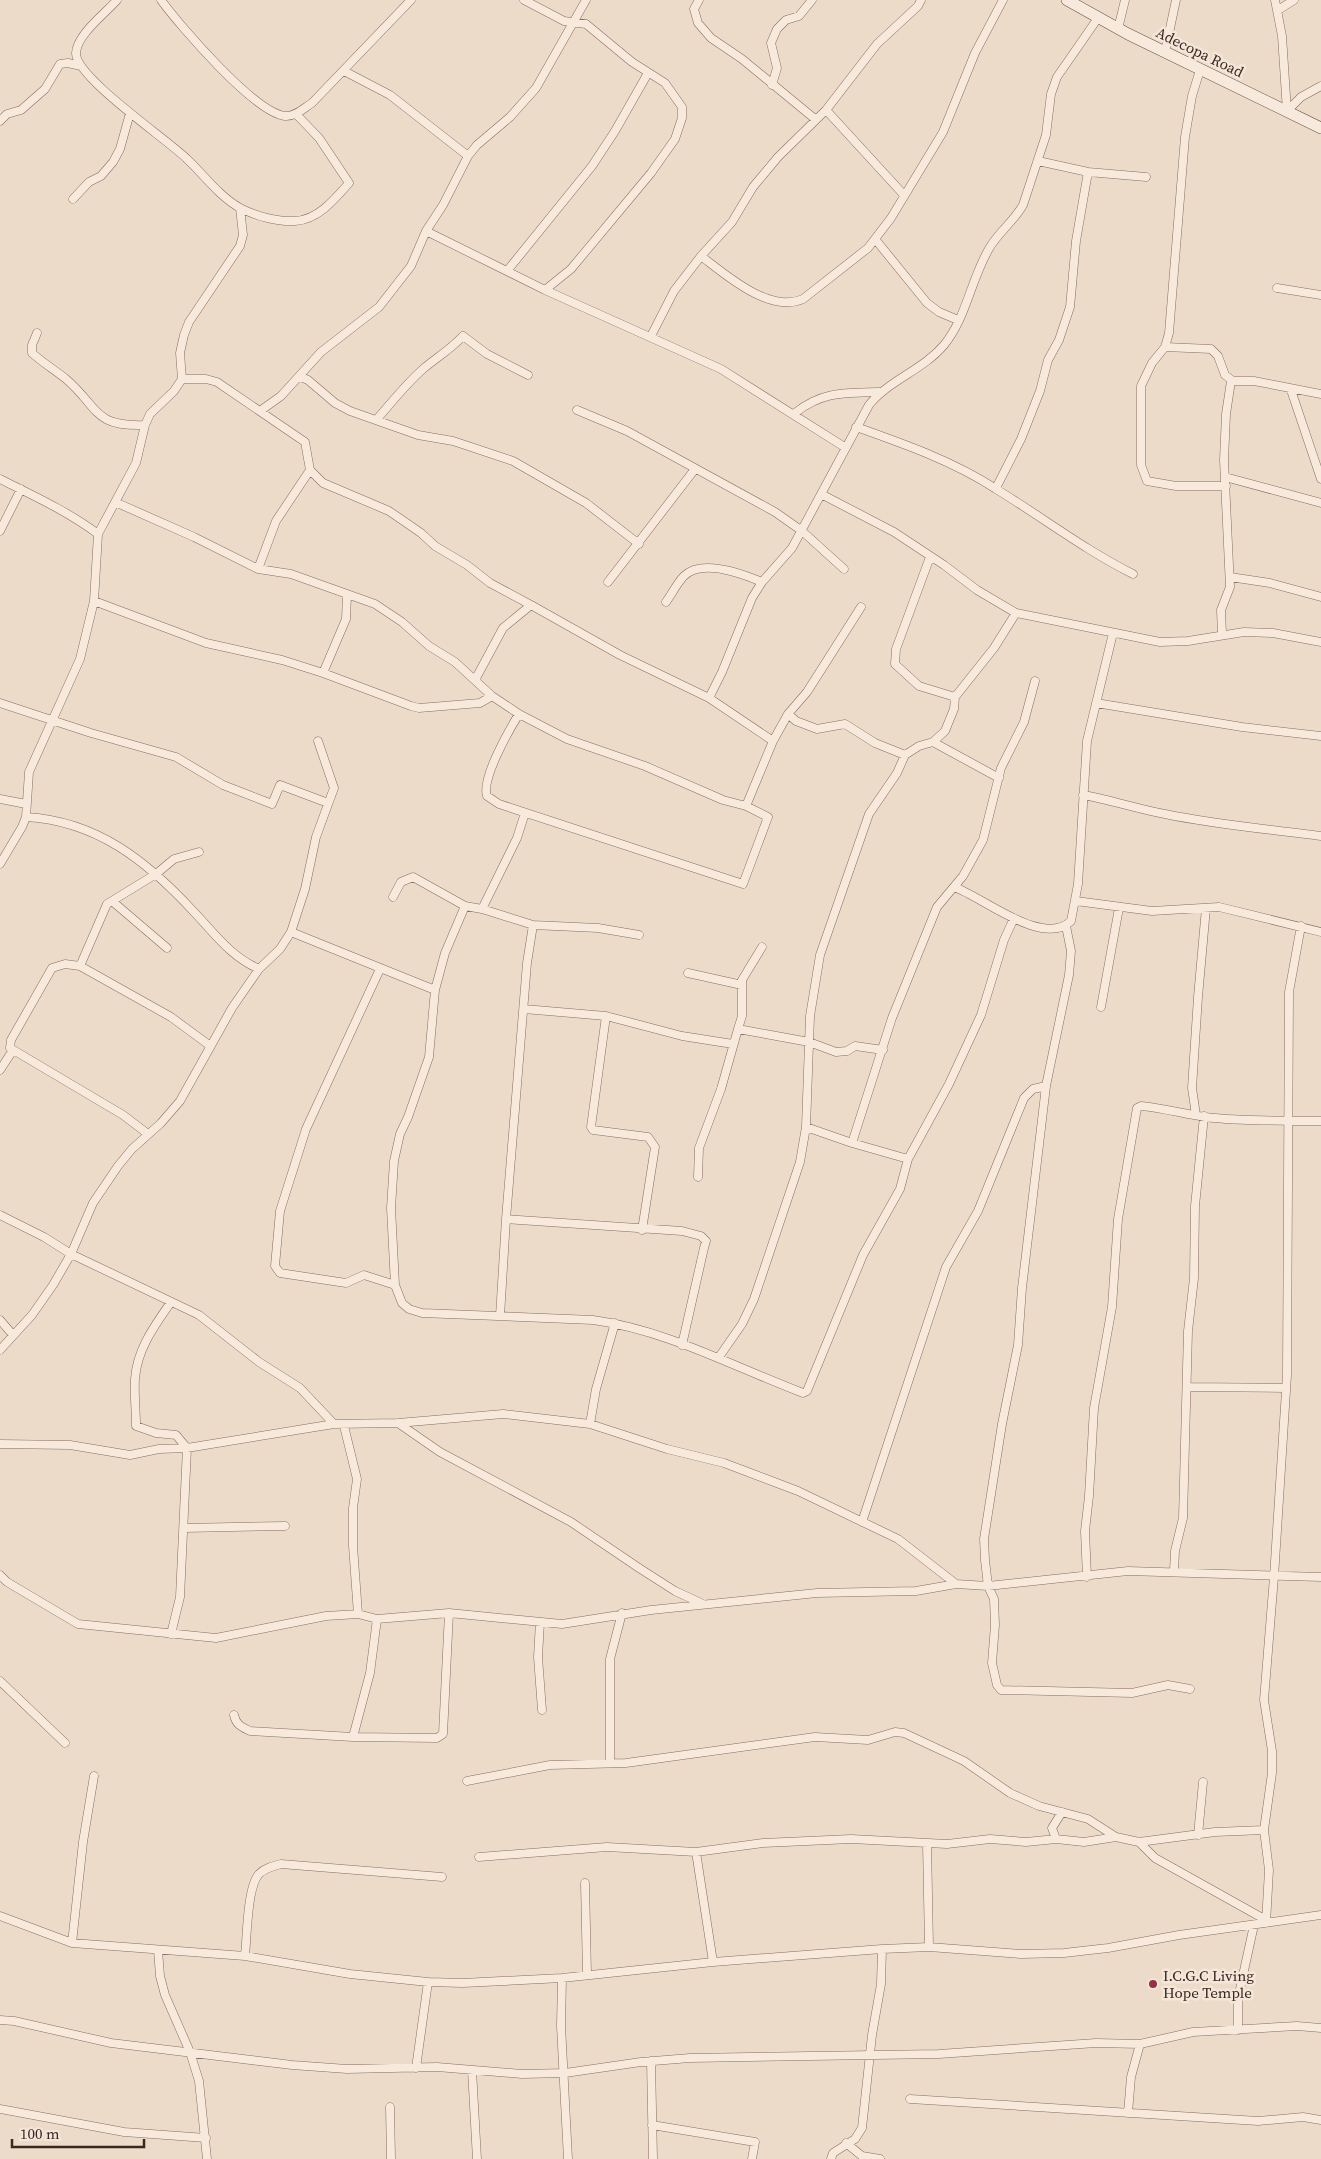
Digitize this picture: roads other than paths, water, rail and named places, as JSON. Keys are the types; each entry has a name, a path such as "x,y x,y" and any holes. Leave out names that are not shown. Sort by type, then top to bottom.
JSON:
{"street":[{"path":"117,0 95,21 77,46 76,55 80,66 130,113 187,158 207,181 240,208 269,219 296,222 326,209 349,183 319,138 296,114"},
{"path":"161,0 198,44 254,100 277,114 287,116 296,114 312,103 411,0"},
{"path":"524,0 550,15 573,23 586,24 648,73 665,83 682,107 682,118 675,139 651,173 571,269 545,290"},
{"path":"260,411 281,396 301,377 321,352 379,307 411,266 426,231 443,205 468,156 510,117 536,88 586,0"},
{"path":"699,0 694,9 698,23 711,38 742,59 814,119"},
{"path":"772,85 777,68 771,43 777,29 786,20 799,16 812,0"},
{"path":"651,336 674,291 701,256 732,222 753,187 814,119 826,110 877,44 918,6 920,0"},
{"path":"701,256 753,293 781,304 794,304 803,300 851,262 875,239 942,132 976,53 1003,0"},
{"name":"Adecopa Road","path":"1067,0 1200,70 1321,128"},
{"path":"1118,28 1125,0"},
{"path":"1165,52 1176,0"},
{"path":"1275,0 1282,36 1286,111"},
{"path":"1278,10 1294,0"},
{"path":"709,698 727,660 752,598 762,582 792,548 869,404 879,392 934,354 943,345 958,320 967,302 976,274 990,247 1023,205 1046,135 1051,94 1057,77 1098,18"},
{"path":"0,121 7,114 21,110 45,89 60,64 68,63 80,66"},
{"path":"1200,70 1192,96 1185,137 1169,333 1165,347 1152,362 1141,386 1141,465 1147,481 1176,486 1225,481 1321,503"},
{"path":"344,71 390,95 468,156"},
{"path":"507,271 582,180 615,131 648,73"},
{"path":"1286,111 1301,97 1321,86"},
{"path":"826,110 904,195"},
{"path":"73,199 89,182 101,176 113,162 120,149 130,113"},
{"path":"1038,161 1088,172 1146,177"},
{"path":"996,488 1021,439 1040,390 1048,360 1059,340 1070,308 1076,241 1088,172"},
{"path":"0,864 26,818 29,772 41,741 80,659 94,601 98,534 136,463 145,425 157,405 174,391 182,379 180,353 189,322 240,246 244,223 240,208"},
{"path":"426,231 545,290 721,369 795,413 846,448"},
{"path":"875,239 927,303 939,312 958,320"},
{"path":"1277,288 1321,295"},
{"path":"36,333 32,345 32,353 68,380 99,416 110,422 128,426 145,425"},
{"path":"377,419 405,387 425,368 449,351 463,336 487,354 528,375"},
{"path":"1165,347 1211,349 1218,356 1225,375 1231,381 1254,381 1291,390 1321,394"},
{"path":"301,377 308,380 335,403 350,411 418,435 454,441 513,461 586,503 639,544"},
{"path":"182,379 206,379 217,382 305,442 310,470 323,483 389,511 421,533 435,546 467,565 490,583 620,654 709,698 773,741"},
{"path":"1222,634 1221,610 1230,587 1225,481 1226,414 1231,381"},
{"path":"1291,390 1321,479"},
{"path":"795,413 813,402 833,394 879,392"},
{"path":"577,410 627,431 775,512 802,531 844,569"},
{"path":"856,427 947,462 996,488 1097,556 1133,574"},
{"path":"608,582 695,469"},
{"path":"258,569 276,521 310,470"},
{"path":"0,480 77,519 98,534"},
{"path":"0,531 21,489"},
{"path":"821,494 894,532 977,590 1016,613 1160,642 1244,632 1273,633 1321,642"},
{"path":"115,502 194,537 258,569 291,574 375,604 402,622 429,646 455,662 492,696 519,714 567,740 644,766 723,800 746,806 768,817 768,822 745,881 740,884 499,804 487,796 485,784 509,729 519,714"},
{"path":"930,557 896,649 895,664 919,686 955,697"},
{"path":"666,602 685,575 699,570 716,568 738,572 762,582"},
{"path":"1230,577 1270,583 1321,597"},
{"path":"323,673 346,619 347,594"},
{"path":"94,601 206,643 282,660 419,708 480,703 492,696"},
{"path":"475,680 503,628 531,605"},
{"path":"746,806 773,741 788,714 807,692 861,607"},
{"path":"719,1357 742,1324 754,1299 791,1194 800,1162 806,1127 812,996 820,955 869,814 897,773 905,755 919,746 933,742 945,731 954,709 955,697 994,648 1016,613"},
{"path":"954,887 1014,918 1047,930 1066,926 1071,921 1076,902 1087,741 1113,633"},
{"path":"852,1144 892,1018 937,908 970,866 983,840 1001,768 1026,716 1035,681"},
{"path":"0,703 52,721 176,757 223,785 265,802 272,804 280,785 328,803"},
{"path":"1096,703 1249,728 1321,736"},
{"path":"788,714 796,721 817,729 845,724 875,743 905,755"},
{"path":"0,1350 32,1315 71,1254 93,1204 118,1166 180,1101 209,1045 259,969 280,949 290,932 305,889 316,837 334,788 318,741"},
{"path":"933,742 999,778"},
{"path":"1084,795 1120,802 1164,814 1223,824 1321,836"},
{"path":"0,799 26,804"},
{"path":"482,909 517,838 525,813"},
{"path":"26,818 53,821 101,836 133,854 193,911 224,946 247,964 259,969"},
{"path":"80,966 103,909 112,901 156,874 174,859 199,852"},
{"path":"393,897 401,882 413,877 465,906 482,909 533,925 598,928 639,934"},
{"path":"112,901 167,948"},
{"path":"1076,902 1119,908 1178,911 1219,907 1321,932"},
{"path":"465,906 445,953 436,990 429,1057 400,1134 394,1161 391,1208 395,1285 402,1303 409,1309 422,1313 615,1323 719,1357 803,1393 807,1391 863,1255 900,1189 908,1159 949,1084 982,1015 1004,940 1014,918"},
{"path":"1101,1007 1119,908"},
{"path":"1174,1571 1175,1552 1180,1541 1183,1518 1188,1331 1195,1255 1195,1206 1200,1116 1192,1088 1206,908"},
{"path":"500,1316 506,1219 533,925"},
{"path":"1066,926 1072,951 1069,975 1046,1086 1022,1288 1018,1344 1002,1424 984,1539 988,1586 994,1599 995,1625 992,1663 997,1685 1001,1690 1132,1693 1168,1685 1190,1690"},
{"path":"1266,1921 1269,1870 1264,1830 1272,1773 1272,1750 1264,1700 1288,1353 1286,1166 1289,992 1301,926"},
{"path":"290,932 380,970 436,990"},
{"path":"698,1177 699,1148 721,1089 742,1016 742,985 748,967 762,947"},
{"path":"148,1134 123,1115 13,1050 9,1045 52,968 65,964 80,966 171,1017 209,1045"},
{"path":"380,970 332,1078 306,1129 280,1211 275,1266 280,1273 346,1283 364,1275 395,1285"},
{"path":"688,973 742,985"},
{"path":"524,1009 606,1016 682,1036 733,1044"},
{"path":"606,1016 591,1127 593,1130 648,1137 656,1147 642,1230"},
{"path":"738,1029 809,1042 836,1052 847,1051 855,1046 883,1050"},
{"path":"0,1070 13,1050"},
{"path":"862,1522 946,1267 978,1210 1024,1098 1033,1089 1046,1086"},
{"path":"1087,1577 1085,1531 1094,1408 1112,1307 1118,1219 1137,1108 1141,1106 1170,1109 1200,1116 1245,1120 1321,1121"},
{"path":"806,1127 852,1144 908,1159"},
{"path":"0,1215 44,1237 71,1254 199,1315 259,1362 300,1388 334,1424"},
{"path":"506,1219 642,1230 682,1231 701,1236 706,1241 682,1345"},
{"path":"170,1634 180,1597 187,1448 176,1435 156,1433 136,1426 135,1379 139,1357 151,1330 171,1302"},
{"path":"0,1320 13,1335"},
{"path":"590,1424 596,1390 615,1323"},
{"path":"1188,1386 1285,1388"},
{"path":"0,1444 70,1445 130,1455 159,1449 187,1448 334,1424 344,1426 398,1423 503,1414 590,1424 667,1449 724,1463 798,1491 898,1539 956,1584"},
{"path":"398,1423 440,1452 571,1522 661,1582 703,1604"},
{"path":"344,1426 357,1479 353,1508 353,1536 358,1614"},
{"path":"184,1528 285,1526"},
{"path":"0,1575 7,1582 78,1624 216,1638 326,1616 358,1614 378,1619 449,1613 562,1624 703,1604 817,1593 916,1591 956,1584 988,1586 1087,1577 1128,1571 1174,1571 1274,1577 1321,1576"},
{"path":"234,1715 236,1722 250,1731 354,1737 436,1738 443,1734 449,1613"},
{"path":"610,1763 610,1659 622,1614"},
{"path":"354,1737 370,1673 378,1619"},
{"path":"540,1622 538,1656 542,1710"},
{"path":"0,1681 65,1743"},
{"path":"467,1781 550,1766 626,1762 815,1737 868,1740 895,1732 904,1733 964,1761 1010,1793 1038,1806 1088,1820 1116,1837 1139,1842 1215,1832 1264,1830"},
{"path":"72,1943 82,1842 94,1776"},
{"path":"1198,1835 1203,1782"},
{"path":"1056,1839 1052,1828 1062,1812"},
{"path":"479,1857 606,1847 696,1852 763,1843 851,1839 947,1844 990,1839 1026,1842 1056,1839 1084,1842 1116,1837"},
{"path":"1139,1842 1155,1858 1266,1921"},
{"path":"927,1843 929,1947"},
{"path":"696,1852 713,1962"},
{"path":"245,1956 256,1879 269,1868 281,1864 442,1877"},
{"path":"585,1883 587,1974"},
{"path":"0,1916 72,1943 245,1956 350,1974 428,1982 562,1978 713,1962 882,1949 929,1947 1021,1954 1064,1953 1108,1948 1266,1921 1321,1915"},
{"path":"1238,2030 1238,1998 1254,1924"},
{"path":"831,2159 833,2153 854,2139 862,2128 870,2055 881,1984 882,1949"},
{"path":"158,1950 160,1976 165,1995 190,2052 199,2081 207,2159"},
{"path":"562,1978 562,2026 568,2159"},
{"path":"416,2068 428,1982"},
{"path":"0,2020 14,2021 111,2043 292,2065 347,2069 416,2068 472,2070 522,2074 565,2072 651,2061 765,2055 939,2054 1096,2043 1140,2044 1193,2032 1297,2026 1321,2028"},
{"path":"1128,2113 1131,2077 1140,2044"},
{"path":"651,2061 653,2159"},
{"path":"472,2070 477,2159"},
{"path":"910,2098 1258,2121 1303,2117 1321,2120"},
{"path":"390,2107 391,2159"},
{"path":"0,2109 124,2132 206,2138"},
{"path":"652,2125 755,2142 752,2159"},
{"path":"846,2143 862,2156 880,2159"}],"place":[{"name":"I.C.G.C Living Hope Temple","path":"1153,1984"}]}
